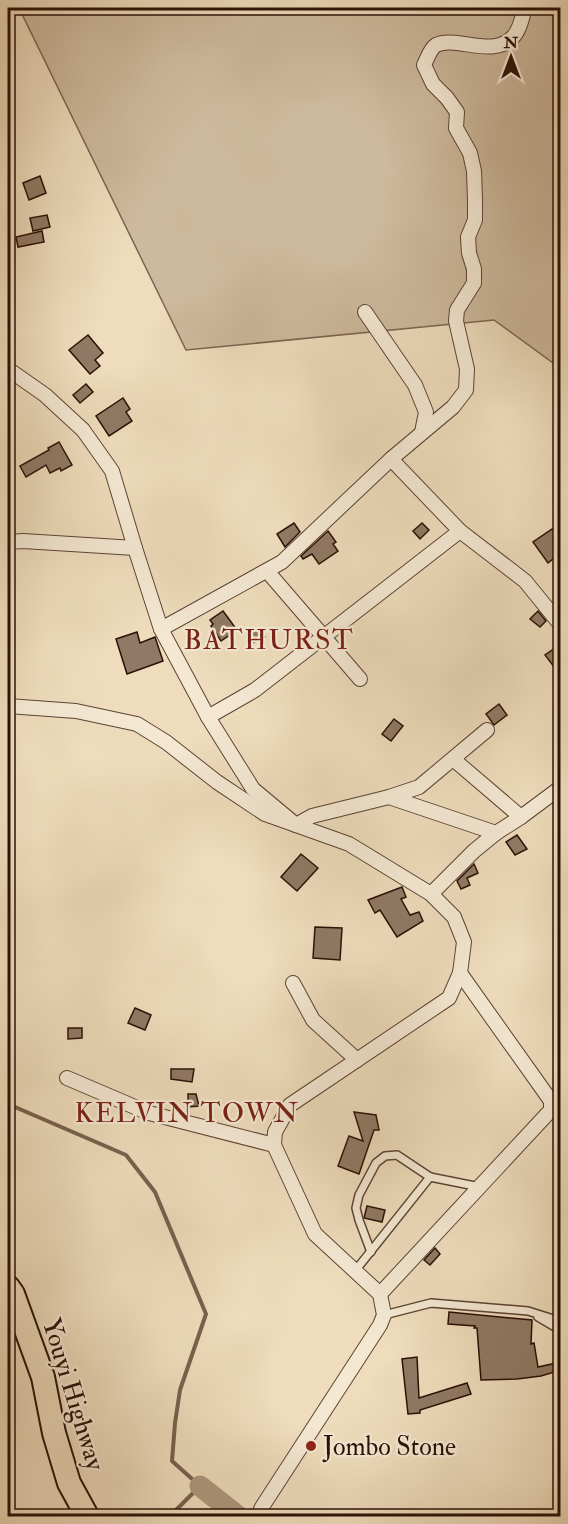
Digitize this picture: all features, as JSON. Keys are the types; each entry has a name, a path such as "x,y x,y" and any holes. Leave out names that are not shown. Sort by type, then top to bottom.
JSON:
{"main road":[{"name":"Youyi Highway","path":"8,1287 13,1294 43,1377 54,1433 69,1483 87,1516"}],"street":[{"path":"161,629 282,562 391,459 453,406 466,390 467,369 456,321 457,310 474,283 468,237 475,220 474,171 470,153 456,128 457,112 433,84 424,65 429,53 436,45 451,42 489,46 503,45 513,37 525,8"},
{"path":"365,312 415,385 426,412 422,432"},
{"path":"8,369 45,395 83,430 112,471 161,629 208,717 253,789 296,825"},
{"path":"391,459 460,531 525,581 561,624"},
{"path":"208,717 255,690 460,531"},
{"path":"8,542 135,548"},
{"path":"267,571 360,679"},
{"path":"8,706 76,711 137,724 166,742 265,814 349,844 431,894 454,917 464,942 460,973 449,998 290,1105 275,1132 274,1145 315,1234 380,1294 384,1315 380,1325 258,1516"},
{"path":"296,825 312,816 389,797 419,787 487,730"},
{"path":"453,759 520,817"},
{"path":"431,894 496,832 561,788"},
{"path":"389,797 496,832"},
{"path":"380,1294 552,1110 552,1101 460,973"},
{"path":"292,983 313,1020 357,1060"},
{"path":"67,1078 149,1113 274,1145"}],"lane":[{"path":"371,1252 357,1208 359,1195 376,1163 385,1156 397,1155 430,1177 480,1187"},
{"path":"355,1271 430,1177"},
{"path":"384,1315 431,1303 528,1311 561,1321"},
{"path":"528,1311 561,1330"}],"shaded area":[{"path":"19,8 560,8 560,368 494,320 186,350"}],"building":[{"path":"40,176 46,193 29,200 23,183"},
{"path":"47,215 50,227 33,231 30,218"},
{"path":"42,231 44,242 18,247 16,237"},
{"path":"88,335 103,353 95,360 100,366 90,374 69,350"},
{"path":"86,384 93,392 80,403 73,395"},
{"path":"123,398 130,409 126,412 132,421 109,436 96,416"},
{"path":"59,442 72,465 61,471 60,468 50,473 46,465 26,477 20,466"},
{"path":"294,523 300,532 285,547 277,534"},
{"path":"422,523 429,530 420,539 413,531"},
{"path":"561,523 561,549 556,552 558,555 548,563 533,542"},
{"path":"328,531 336,542 333,544 338,551 319,564 312,554 303,559 301,556"},
{"path":"223,611 237,630 221,641 211,626 213,624 210,620"},
{"path":"538,611 546,621 540,627 530,619"},
{"path":"260,628 265,637 252,643 248,634"},
{"path":"137,632 140,643 155,637 163,661 127,674 116,639"},
{"path":"561,644 561,676 545,655"},
{"path":"499,704 507,715 494,725 486,714"},
{"path":"394,719 403,726 391,741 382,734"},
{"path":"517,835 527,849 515,855 506,842"},
{"path":"301,854 318,868 297,891 281,877"},
{"path":"474,864 478,873 467,878 470,885 461,889 457,881"},
{"path":"402,887 406,897 401,899 410,915 419,912 423,921 397,937 380,910 375,913 368,900"},
{"path":"315,927 342,928 340,960 313,958"},
{"path":"135,1008 151,1015 145,1030 128,1023"},
{"path":"68,1028 82,1028 82,1038 68,1039"},
{"path":"171,1069 194,1069 192,1082 171,1079"},
{"path":"188,1094 196,1094 199,1106 188,1107"},
{"path":"354,1112 376,1115 379,1130 374,1130 359,1174 338,1166 349,1136 363,1141"},
{"path":"367,1206 385,1210 382,1222 364,1218"},
{"path":"435,1248 440,1254 430,1265 424,1260"},
{"path":"449,1312 532,1320 531,1344 534,1343 538,1367 561,1362 561,1370 541,1376 517,1379 481,1380 477,1328 448,1324"},
{"path":"417,1357 419,1398 467,1383 471,1394 420,1410 420,1413 408,1414 402,1359"}],"waterway":[{"path":"8,1104 126,1155 155,1192 206,1314 180,1390 172,1461 200,1486 170,1516"},
{"path":"200,1486 238,1516"}],"place":[{"name":"Jombo Stone","path":"311,1446"}],"district":[{"name":"BATHURST","path":"269,639"},
{"name":"KELVIN TOWN","path":"187,1113"}]}
